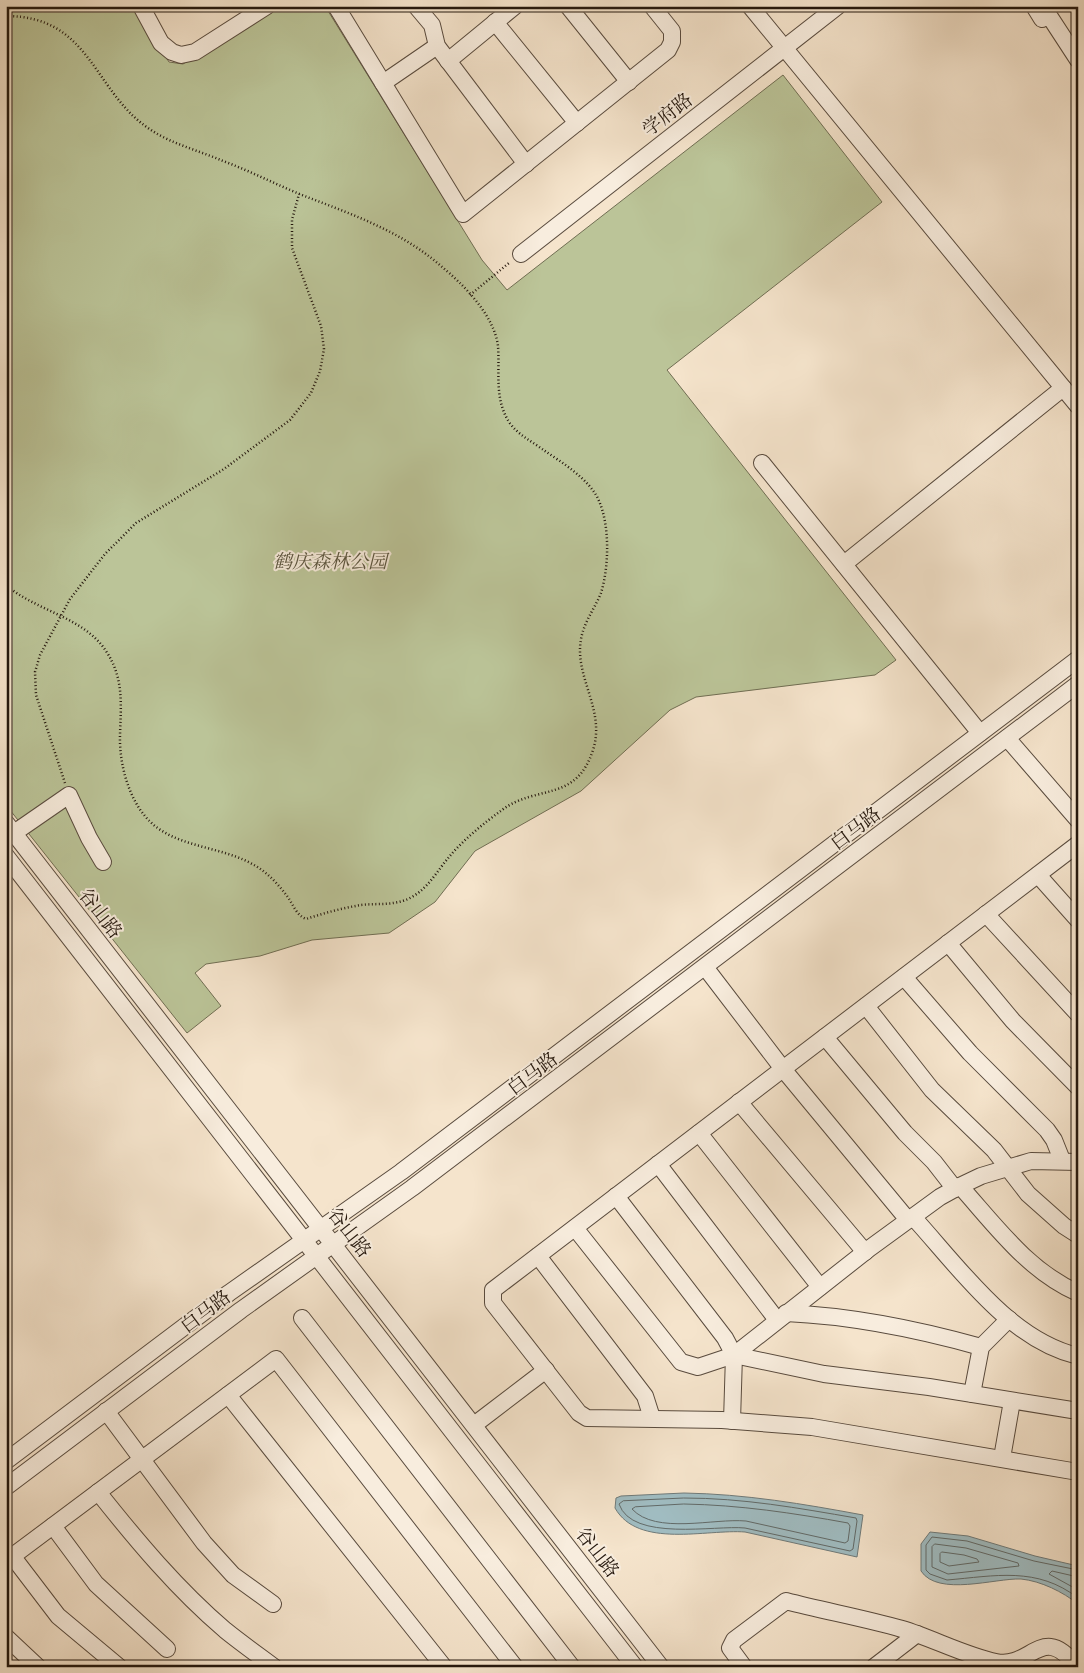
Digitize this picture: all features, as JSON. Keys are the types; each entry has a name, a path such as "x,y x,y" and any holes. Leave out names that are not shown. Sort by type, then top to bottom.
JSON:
{"street":[{"path":"141,6 161,43 172,52 181,55 195,52 267,6"},
{"path":"336,6 463,214 664,54 672,42 672,31 652,6"},
{"path":"416,6 432,26 437,46 526,164"},
{"path":"568,6 629,82"},
{"path":"750,6 1078,406"},
{"name":"学府路","path":"521,254 838,6"},
{"path":"1034,6 1042,18 1048,14 1078,60"},
{"path":"448,61 505,12 577,123"},
{"path":"383,83 437,46"},
{"path":"844,564 1063,388"},
{"path":"762,463 980,733"},
{"name":"白马路","path":"6,1461 229,1293 408,1166 1078,659"},
{"name":"白马路","path":"6,1487 240,1310 412,1188 1078,684"},
{"path":"1007,738 1078,820"},
{"path":"10,828 69,794 88,838 103,862"},
{"name":"谷山路","path":"10,828 661,1667"},
{"path":"1078,844 493,1290 493,1303 580,1413 587,1418 732,1420 812,1428 1078,1472"},
{"path":"6,856 635,1667"},
{"path":"1038,875 1078,920"},
{"path":"986,914 1078,1014"},
{"path":"948,943 1013,1021 1078,1087"},
{"path":"705,966 783,1069 910,1219 1009,1319 1041,1341 1078,1356"},
{"path":"904,977 970,1053 1047,1130 1070,1161"},
{"path":"866,1006 932,1090 994,1150 1006,1168 1045,1211 1078,1234"},
{"path":"824,1037 905,1133 1029,1261 1057,1282 1078,1293"},
{"path":"740,1102 865,1252"},
{"path":"699,1133 820,1287"},
{"path":"575,1228 682,1362 698,1367 734,1355 865,1252 957,1187 1006,1168 1031,1161 1070,1161"},
{"path":"658,1164 781,1317 871,1321 942,1336 982,1348"},
{"path":"616,1196 725,1338 734,1355 732,1420"},
{"path":"538,1256 645,1396 652,1418"},
{"path":"302,1318 572,1667"},
{"path":"972,1394 982,1348 1009,1319"},
{"path":"734,1355 824,1374 972,1394 1078,1411"},
{"path":"119,1667 58,1616 9,1559 276,1359 508,1664"},
{"path":"474,1426 546,1370"},
{"path":"228,1395 444,1667"},
{"path":"1002,1458 1012,1401"},
{"path":"106,1411 218,1560 249,1588 273,1604"},
{"path":"98,1492 140,1544 196,1603 225,1630 274,1667"},
{"path":"53,1526 96,1584 167,1649"},
{"path":"744,1667 730,1648 734,1640 786,1602 917,1634 997,1662 1010,1664 1049,1646 1066,1653 1077,1667"},
{"path":"877,1666 917,1634"},
{"path":"6,1637 38,1667"}],"path":[{"path":"6,16 39,21 68,35 84,52 121,102 151,131 299,194 357,215 432,258 470,295 484,313 496,337 498,391 502,408 511,424 520,435 541,448 586,483 599,501 604,516 606,561 602,591 583,632 580,653 597,723 597,733 586,766 569,784 562,788 526,798 504,808 457,849 428,884 411,898 392,904 363,905 306,919 299,914 274,880 256,866 168,834 144,815 134,800 123,762 120,735 122,696 117,672 99,641 84,629 21,596 6,585"},
{"path":"69,794 36,695 35,683 40,655 80,583 131,528 224,469 290,420 311,393 320,371 324,349 321,326 292,248 292,220 299,194"},
{"path":"470,295 521,254"},
{"path":"6,277 6,287"}],"green space":[{"name":"鹤庆森林公园","path":"6,6 133,6 169,62 183,64 282,6 325,6 482,260 507,290 783,75 882,202 667,370 896,660 875,675 696,697 670,710 581,791 475,851 435,902 389,933 312,940 260,956 206,964 195,973 221,1006 187,1033 6,805 6,647 8,645 6,642"}],"water":[{"path":"684,1493 797,1503 863,1515 857,1557 745,1532 656,1533 640,1529 626,1521 615,1508 616,1498 621,1496"},
{"path":"930,1532 968,1536 1035,1556 1078,1566 1078,1604 1066,1595 1029,1580 1010,1579 953,1585 929,1579 921,1571 921,1544"}]}
